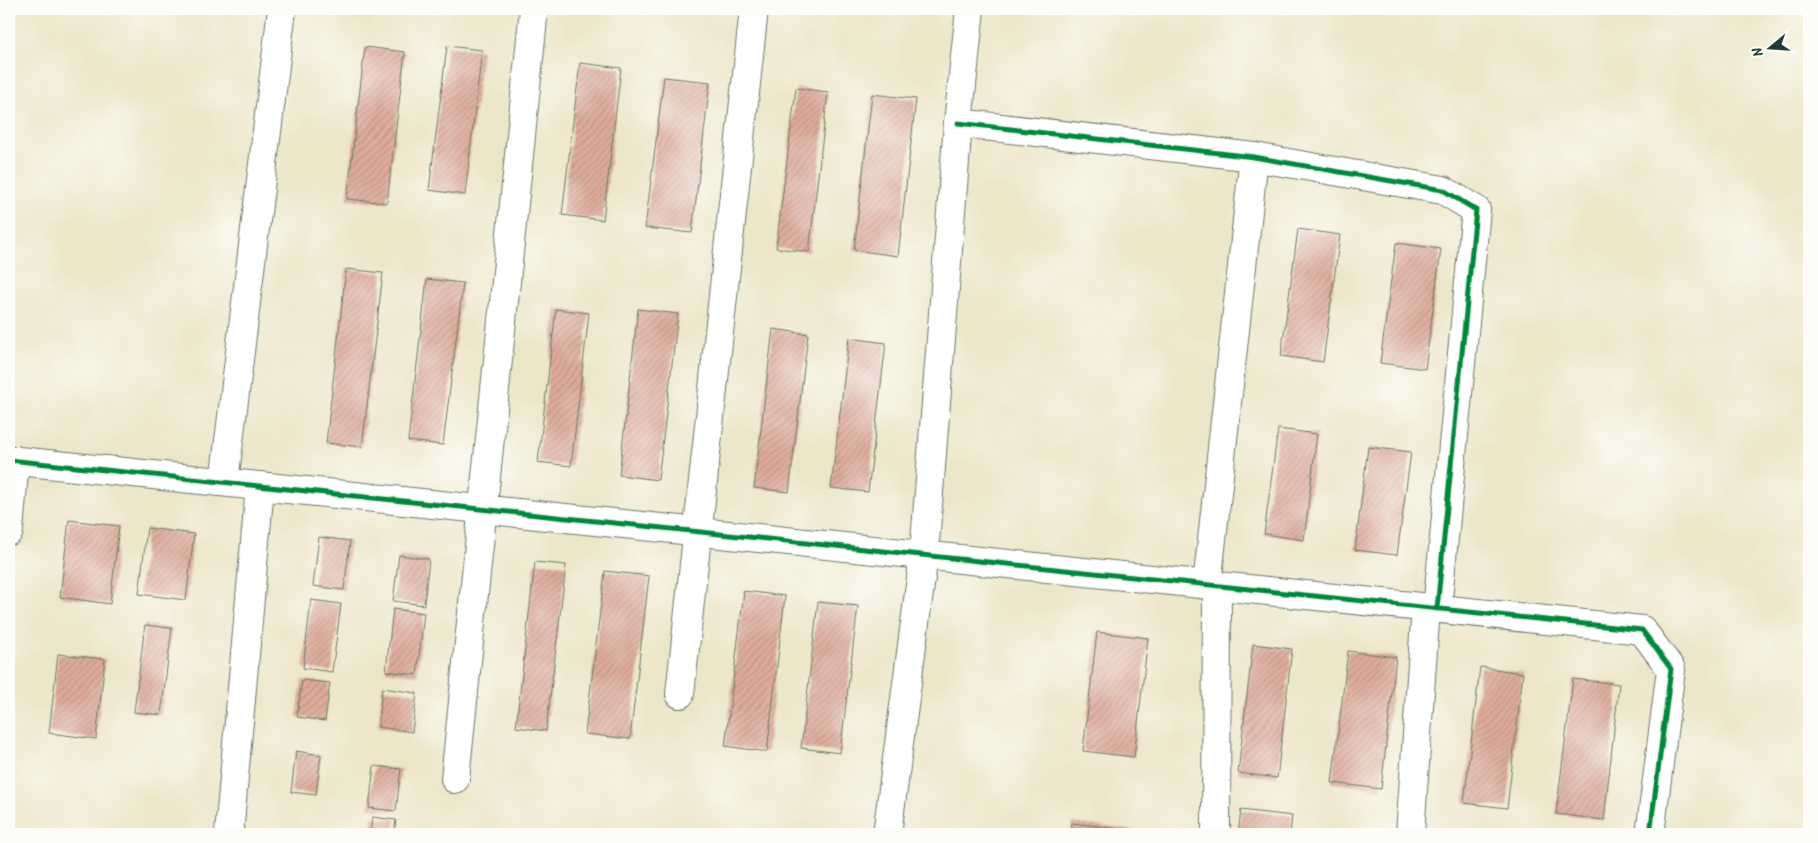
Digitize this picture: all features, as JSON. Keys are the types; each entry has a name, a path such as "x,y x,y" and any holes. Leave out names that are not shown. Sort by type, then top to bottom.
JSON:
{"street":[{"path":"224,482 282,9"},
{"path":"455,779 534,9"},
{"path":"680,694 754,9"},
{"path":"887,834 924,555 958,123 970,9"},
{"path":"958,123 1254,157 1443,190 1476,210 1432,608 1410,834"},
{"path":"1216,834 1212,585 1254,157"},
{"path":"9,531 12,460 1642,630 1671,669 1650,834"},
{"path":"229,834 260,486"}],"building":[{"path":"447,46 482,50 465,195 429,190"},
{"path":"365,47 405,52 387,203 347,199"},
{"path":"580,63 621,68 603,220 562,215"},
{"path":"664,77 710,82 692,233 645,228"},
{"path":"796,88 828,92 809,252 776,248"},
{"path":"872,94 916,99 898,256 854,250"},
{"path":"1298,229 1340,235 1323,362 1281,356"},
{"path":"1396,243 1441,249 1425,369 1380,363"},
{"path":"346,269 383,273 362,447 326,443"},
{"path":"427,279 463,283 443,445 408,441"},
{"path":"556,309 589,313 571,466 538,462"},
{"path":"638,309 678,314 658,480 619,475"},
{"path":"773,329 808,334 789,492 754,488"},
{"path":"849,338 886,343 868,492 831,488"},
{"path":"1278,429 1317,434 1304,540 1264,534"},
{"path":"1368,447 1411,452 1397,555 1355,550"},
{"path":"69,520 119,526 110,604 60,597"},
{"path":"147,528 194,534 186,600 139,594"},
{"path":"319,537 350,541 344,590 313,586"},
{"path":"399,555 429,559 424,605 393,601"},
{"path":"535,562 566,565 546,731 516,727"},
{"path":"605,571 649,576 630,739 585,734"},
{"path":"744,591 785,596 767,752 725,746"},
{"path":"311,600 341,604 332,672 303,668"},
{"path":"818,602 858,606 840,753 801,748"},
{"path":"393,609 424,613 417,675 386,671"},
{"path":"145,625 172,628 161,715 134,712"},
{"path":"1097,632 1148,638 1134,757 1083,751"},
{"path":"1253,644 1292,649 1277,778 1238,773"},
{"path":"1348,651 1396,657 1381,789 1332,783"},
{"path":"58,654 105,659 96,739 49,733"},
{"path":"1480,667 1523,673 1507,808 1464,803"},
{"path":"1573,679 1619,684 1604,820 1556,814"},
{"path":"302,680 330,683 325,721 297,717"},
{"path":"382,688 417,693 412,732 378,727"},
{"path":"296,751 321,755 316,795 291,792"},
{"path":"374,766 401,769 396,811 369,808"},
{"path":"1241,810 1292,816 1290,834 1238,834"},
{"path":"372,817 396,820 394,834 370,834"},
{"path":"1072,823 1137,831 1137,834 1071,834"}],"cycle path":[{"path":"958,123 1254,157 1443,190 1476,210 1437,609"},
{"path":"9,460 1642,630 1671,669 1650,834"}]}
